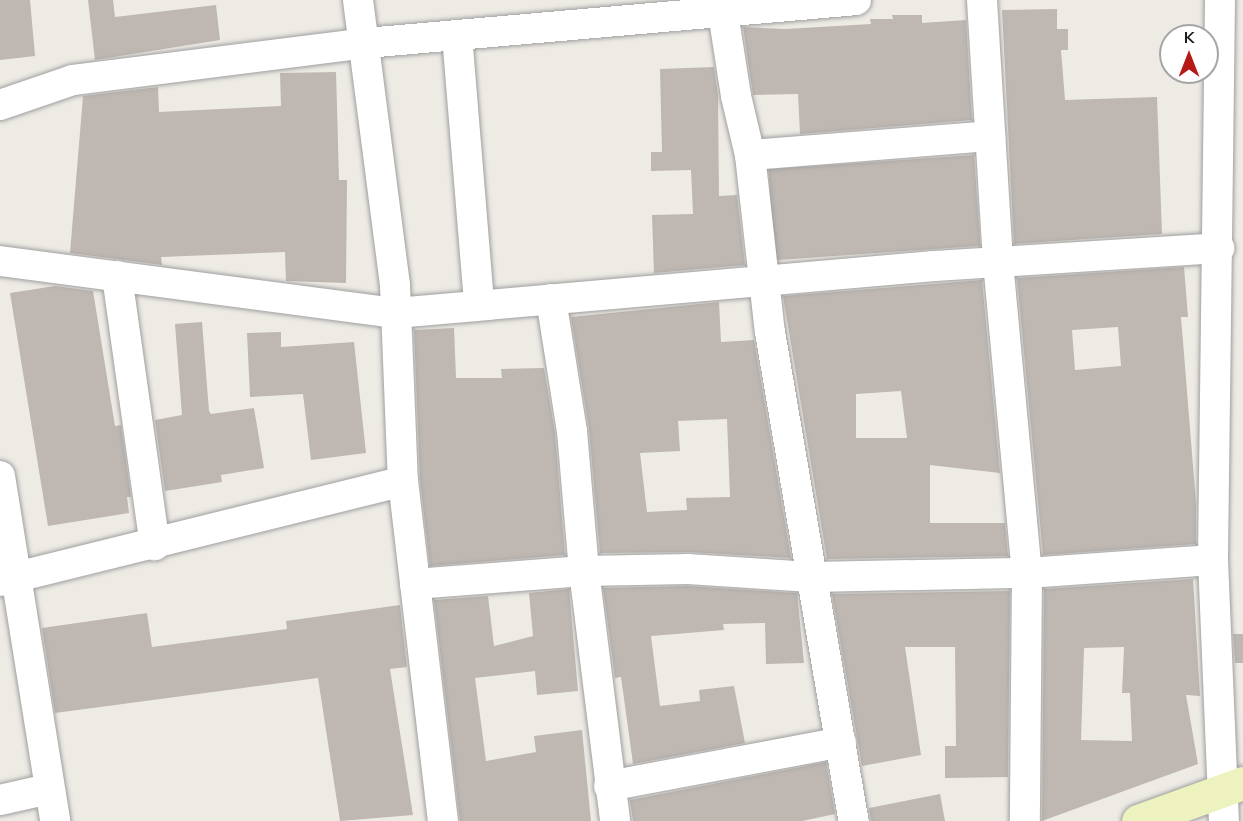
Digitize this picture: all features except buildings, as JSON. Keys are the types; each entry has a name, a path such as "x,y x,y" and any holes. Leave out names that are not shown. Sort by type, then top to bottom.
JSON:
{"street":[{"path":"357,0 366,43 396,313 403,481 443,821"},
{"path":"0,105 72,80 366,43 723,5 856,0"},
{"path":"982,0 998,262 1027,573 1025,821"},
{"path":"1138,821 1230,798 1213,560 1218,248 1216,71 1220,0"},
{"path":"723,5 736,96 750,155 762,282 854,821"},
{"path":"457,34 479,305"},
{"path":"750,155 990,136"},
{"path":"0,261 396,313 998,262 1218,248"},
{"path":"117,276 155,544"},
{"path":"551,299 572,431 584,571 615,821"},
{"path":"0,476 8,579 55,821"},
{"path":"8,579 403,481"},
{"path":"415,584 584,571 688,569 811,577 1027,573 1213,560"},
{"path":"609,786 841,742"},
{"path":"0,800 49,789"}]}
